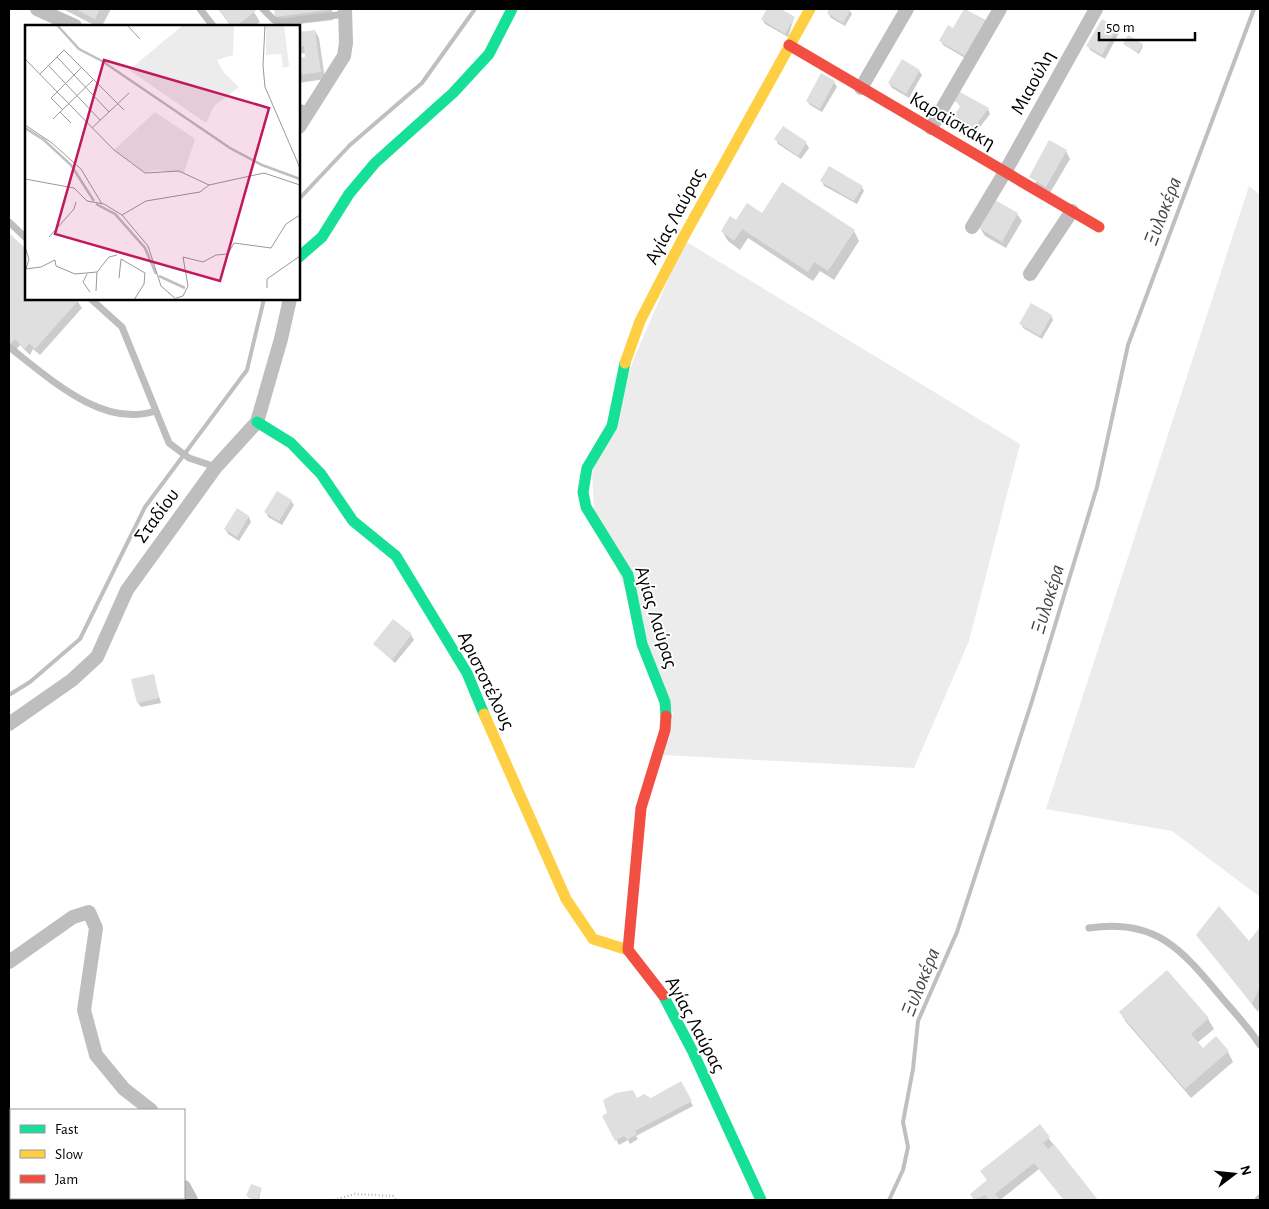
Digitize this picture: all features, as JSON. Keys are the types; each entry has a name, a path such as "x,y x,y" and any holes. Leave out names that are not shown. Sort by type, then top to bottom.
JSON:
{"street":[{"path":"37,9 73,25"},
{"path":"300,256 322,237 349,194 375,163 454,94 489,54 512,9"},
{"name":"Αγίας Λαύρας","path":"761,1200 693,1052 662,994 628,950 641,808 665,730 666,716 664,702 642,644 628,575 586,507 583,492 587,468 612,426 627,353 640,321 810,9"},
{"path":"861,88 907,9"},
{"path":"931,128 1000,9"},
{"name":"Μιαούλη","path":"972,227 1096,9"},
{"path":"300,124 304,109 344,56 346,43 345,12"},
{"name":"Καραϊσκάκη","path":"789,45 1099,227"},
{"path":"1030,274 1072,211"},
{"name":"Σταδίου","path":"9,724 72,680 97,657 127,590 216,467 257,422 274,367 290,300"},
{"name":"Αριστοτέλους","path":"257,422 291,443 321,474 353,521 396,556 467,673 511,778 566,899 593,939 628,950"},
{"path":"9,962 73,917 89,912 96,928 84,1010 96,1055 124,1089 150,1109"},
{"path":"185,1189 191,1200"}],"lane":[{"path":"200,9 212,25"},
{"path":"263,9 274,20 282,22 345,12"},
{"path":"10,222 25,237"},
{"path":"93,300 122,327 169,443 189,458 216,467"},
{"path":"9,347 76,398 120,414 135,416 155,411"},
{"path":"1089,928 1108,925 1128,926 1154,933 1165,940 1192,963 1260,1045"}],"path":[{"path":"334,1200 355,1194 393,1196 396,1200"}],"shaded area":[{"path":"1249,186 1260,195 1260,897 1172,831 1046,809"},
{"path":"685,241 1020,444 969,641 914,768 663,755 673,714 594,509 592,473 635,356"}],"building":[{"path":"75,9 100,9 95,19"},
{"path":"218,9 254,9 256,11 237,25 231,25"},
{"path":"274,9 327,9 327,10 275,17"},
{"path":"767,9 781,9 795,17 785,34 761,19"},
{"path":"829,9 851,9 843,23 827,13"},
{"path":"964,9 988,21 967,57 939,41 948,25 953,28"},
{"path":"1102,19 1117,28 1102,55 1086,46"},
{"path":"315,30 321,72 300,75 300,58 305,57 304,46 300,47 300,32"},
{"path":"1128,35 1143,44 1138,52 1123,44"},
{"path":"902,59 920,70 906,94 888,83"},
{"path":"821,73 835,81 820,109 806,101"},
{"path":"960,92 989,108 974,127 954,116 961,105 954,101"},
{"path":"783,126 807,142 798,156 774,139"},
{"path":"1049,140 1067,150 1046,187 1029,177"},
{"path":"829,166 863,186 854,201 820,181"},
{"path":"782,182 855,230 828,271 814,262 808,272 742,229 734,241 721,231 730,216 736,220 747,203 762,213"},
{"path":"995,200 1018,213 1002,242 979,228"},
{"path":"9,233 25,248 25,300 79,300 35,349 29,343 25,349 15,339 11,343 9,340"},
{"path":"1031,303 1052,315 1040,336 1019,324"},
{"path":"277,491 292,500 279,521 264,512"},
{"path":"237,508 249,516 237,537 224,529"},
{"path":"393,619 412,634 392,660 373,644"},
{"path":"154,674 159,698 137,703 131,679"},
{"path":"1219,906 1249,941 1260,927 1260,987 1252,1004 1196,935"},
{"path":"1167,970 1209,1018 1191,1034 1203,1048 1216,1036 1229,1051 1185,1089 1119,1012"},
{"path":"681,1081 692,1101 635,1131 637,1134 627,1140 624,1136 615,1141 602,1116 607,1113 603,1100 616,1093 633,1090 637,1098 644,1094 651,1098"},
{"path":"1040,1124 1050,1137 1043,1143 1048,1149 1054,1144 1098,1200 1064,1200 1034,1163 995,1194 1000,1200 989,1200 985,1195 974,1200 970,1194 987,1180 980,1171"},
{"path":"251,1184 262,1188 257,1200 246,1196"}],"waterway":[{"path":"300,198 350,145 422,83 475,9"},
{"name":"Ξυλοκέρα","path":"889,1200 903,1170 908,1147 903,1122 913,1069 918,1021 957,932 1032,701 1097,487 1128,345 1254,9"},
{"path":"9,695 30,682 80,639 145,507 247,370 264,300"}],"traffic: fast":[{"path":"300,256 322,237 349,194 375,163 453,93 489,54 512,9"},
{"path":"625,363 612,426 587,468 583,492 586,507 628,575 642,644 665,702 666,716"},
{"path":"257,422 291,443 321,474 353,521 396,556 467,673 484,714"},
{"path":"663,995 693,1052 761,1200"}],"traffic: slow":[{"path":"625,363 640,321 683,238 810,9"},
{"path":"484,714 566,899 593,939 628,950"}],"traffic: jam":[{"path":"789,45 1099,227"},
{"path":"663,995 628,950 641,808 665,730 666,716"}]}
